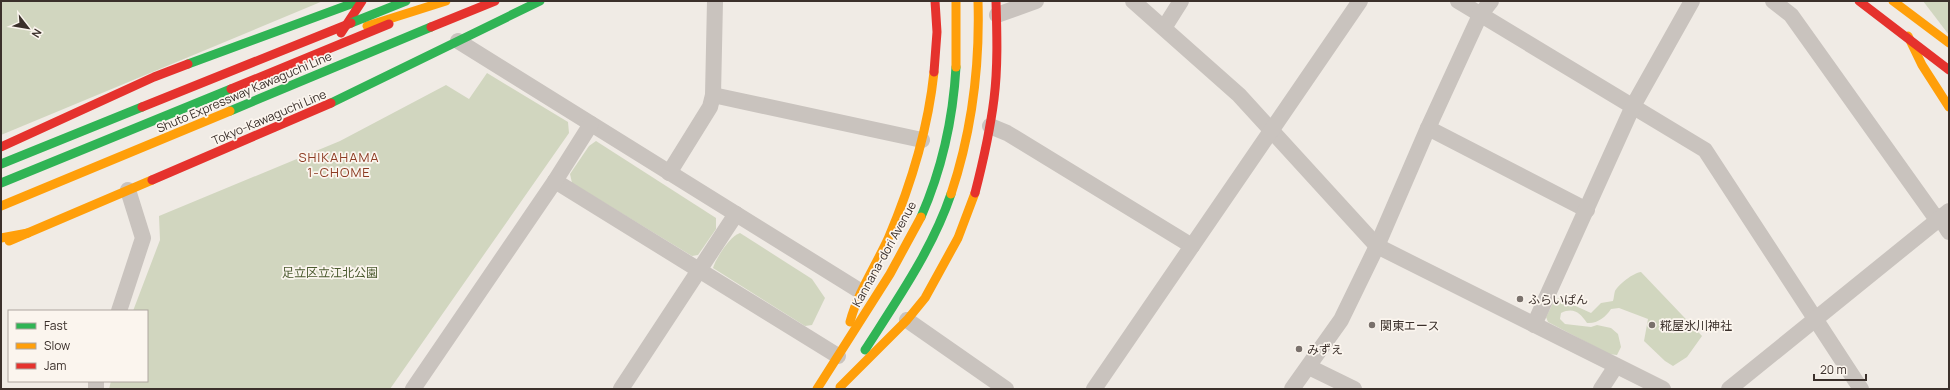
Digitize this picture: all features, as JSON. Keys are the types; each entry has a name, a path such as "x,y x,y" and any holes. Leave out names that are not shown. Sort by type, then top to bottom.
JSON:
{"main road":[{"path":"340,34 360,1"},
{"path":"1,147 154,78 360,1"},
{"name":"Shuto Expressway Kawaguchi Line","path":"1,164 406,1"},
{"path":"1,174 340,34 446,1"},
{"path":"1,183 446,1"},
{"name":"Shuto Expressway Kawaguchi Line","path":"1,206 495,1"},
{"name":"Tokyo-Kawaguchi Line","path":"1,244 338,100 540,1"},
{"path":"847,341 852,310 884,248 903,205 926,128 935,65 937,22 935,1"},
{"name":"Kannana-dori Avenue","path":"817,389 902,252 922,214 936,178 950,123 955,89 958,57 956,1"},
{"path":"839,388 920,262 939,224 954,188 965,144 974,94 979,26 978,1"},
{"path":"1850,1 1889,30 1922,66"},
{"path":"1859,1 1949,70"},
{"path":"1883,1 1898,18 1922,66 1949,107"},
{"path":"1893,1 1949,43"},
{"path":"839,388 907,320 925,298 958,238 971,206 981,170 990,126 996,69 996,8"},
{"path":"1,238 28,233"}],"street":[{"path":"669,173 710,107 713,95 715,1"},
{"path":"996,8 1036,1"},
{"path":"1133,1 1239,95 1376,246 1663,389"},
{"path":"1164,28 1181,1"},
{"path":"1094,389 1272,132 1360,1"},
{"path":"1458,1 1705,150 1861,389"},
{"path":"1292,389 1341,320 1480,15 1491,1"},
{"path":"1534,325 1633,106 1692,1"},
{"path":"1773,1 1791,15 1933,214 1944,215"},
{"path":"458,41 860,292"},
{"path":"713,95 922,140"},
{"path":"413,389 555,181 591,124"},
{"path":"990,126 1007,133 1192,246"},
{"path":"1428,128 1587,210"},
{"path":"555,181 700,269 838,356"},
{"path":"119,310 143,238 128,190"},
{"path":"621,389 736,214"},
{"path":"1944,215 1949,232"},
{"path":"1729,389 1944,215"},
{"path":"907,320 1006,389"},
{"path":"1309,366 1354,389"},
{"path":"1601,389 1616,366"}],"green space":[{"path":"1,1 323,1 1,135"},
{"path":"1923,1 1949,1 1949,35"},
{"name":"足立区立江北公園","path":"487,73 568,122 569,133 390,389 109,389 111,382 148,382 148,310 133,310 160,240 159,216 340,141 446,85 469,99"},
{"path":"596,141 716,218 716,229 698,255 692,256 572,183 570,174 589,146"},
{"path":"740,233 812,279 825,298 812,325 805,326 713,268 724,248 732,238"},
{"path":"1641,272 1702,336 1687,357 1673,366 1665,361 1644,341 1648,319 1619,308 1611,309 1607,315 1598,321 1591,323 1587,323 1582,316 1573,311 1561,313 1560,319 1565,324 1591,327 1597,325 1611,328 1618,334 1621,347 1617,355 1609,354 1548,322 1546,317 1553,303 1558,298 1591,313 1601,303 1613,301 1615,291 1620,285 1626,279"}],"traffic: fast":[{"path":"188,64 359,1"},
{"path":"351,23 406,1"},
{"path":"331,103 540,1"},
{"path":"230,111 431,27"},
{"path":"921,217 941,162 949,125 956,67"},
{"path":"1,183 231,89"},
{"path":"1,164 142,107"},
{"path":"865,350 924,255 951,194"}],"traffic: slow":[{"path":"367,26 446,1"},
{"path":"956,1 956,67"},
{"path":"951,194 964,147 973,99 978,51 978,1"},
{"path":"1893,1 1949,43"},
{"path":"1908,36 1922,65 1949,107"},
{"path":"850,322 857,300 888,239 911,178 928,115 934,72"},
{"path":"1,206 230,111"},
{"path":"9,241 152,180"},
{"path":"840,387 907,320 925,298 958,238 975,193"},
{"path":"817,389 890,274 921,217"},
{"path":"1,238 28,233"}],"traffic: jam":[{"path":"341,33 362,1"},
{"path":"431,27 495,1"},
{"path":"934,72 937,32 935,1"},
{"path":"975,193 986,146 994,99 997,63 996,1"},
{"path":"1859,1 1949,70"},
{"path":"142,107 351,23"},
{"path":"231,89 389,24"},
{"path":"1,147 154,77 188,64"},
{"path":"152,180 331,103"}],"place":[{"name":"ふらいぱん","path":"1520,299"},
{"name":"関東エース","path":"1372,325"},
{"name":"糀屋氷川神社","path":"1652,325"},
{"name":"みずえ","path":"1299,349"}],"district":[{"name":"SHIKAHAMA 1-CHOME","path":"339,164"}]}
